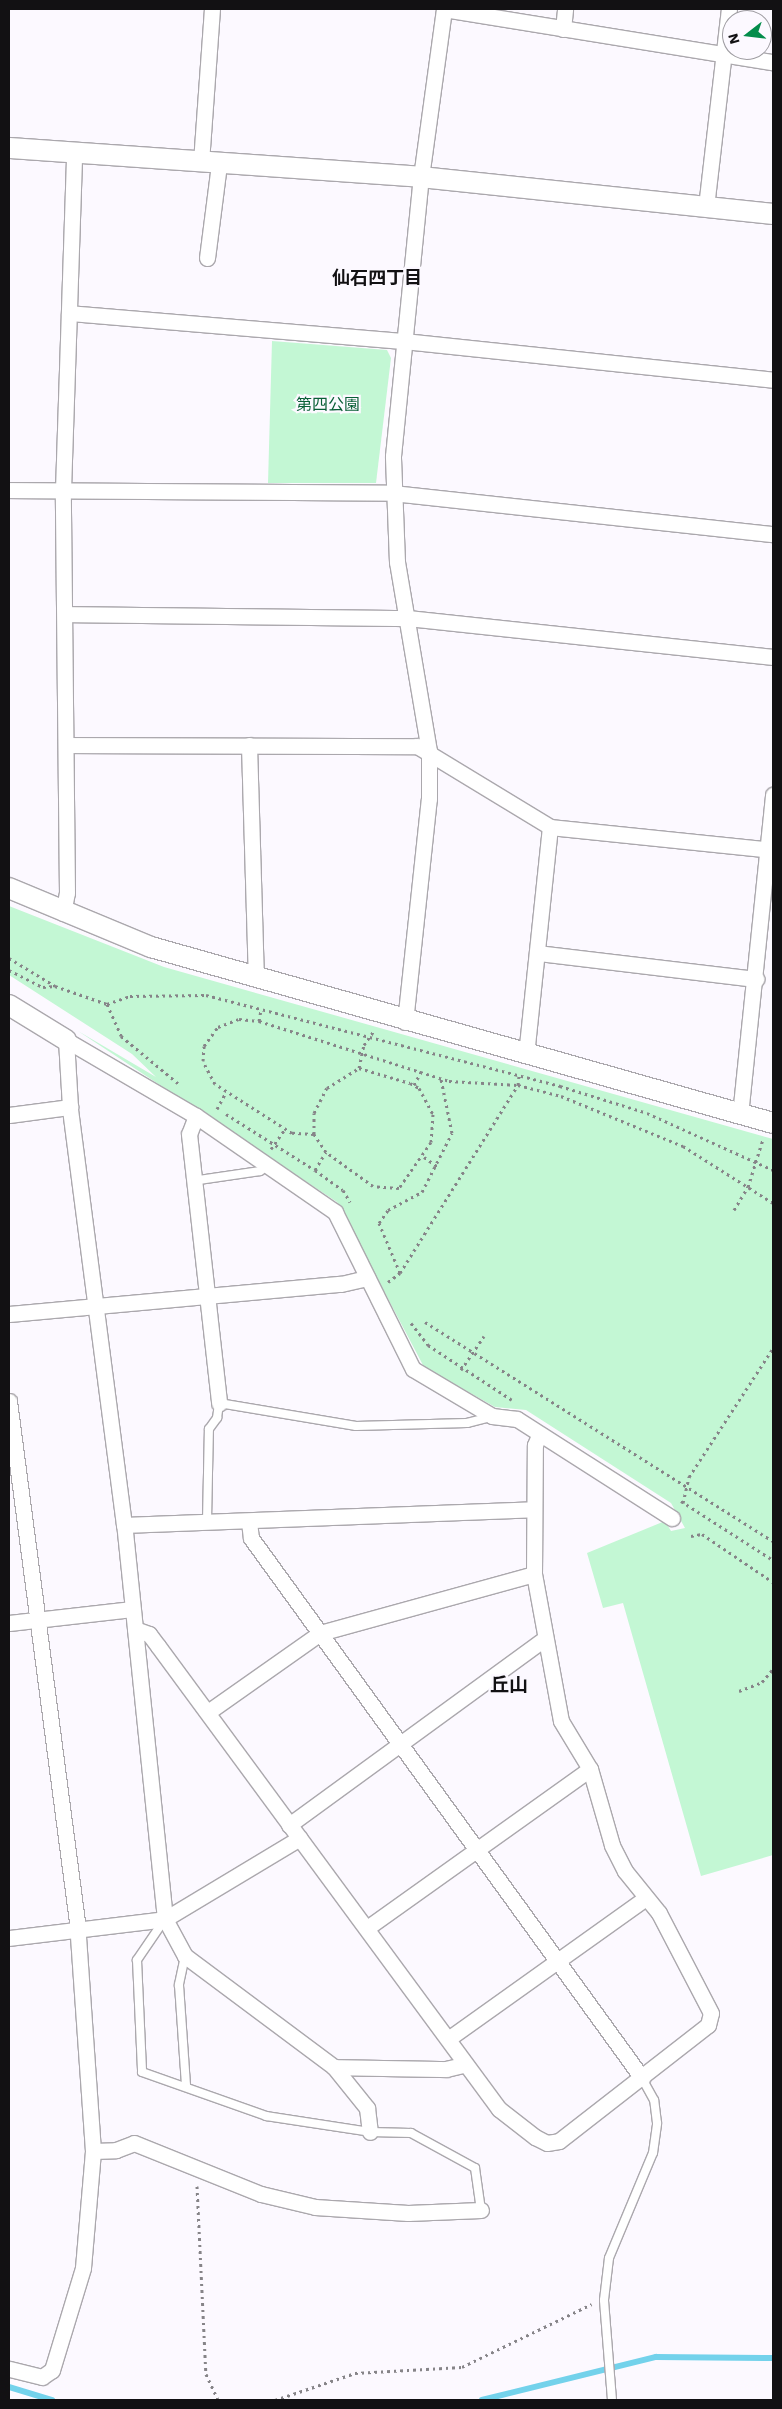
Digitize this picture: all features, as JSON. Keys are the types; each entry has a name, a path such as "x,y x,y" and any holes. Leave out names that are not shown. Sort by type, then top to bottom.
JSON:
{"street":[{"path":"208,258 212,9"},
{"path":"405,1022 429,799 429,752 408,618 397,562 392,493 404,341 421,177 444,9 722,56"},
{"path":"563,29 566,9"},
{"path":"706,206 724,60"},
{"path":"757,60 773,62"},
{"path":"9,148 421,177 773,214"},
{"path":"63,913 68,894 63,490 74,154"},
{"path":"69,313 404,341 773,380"},
{"path":"9,490 392,493 773,534"},
{"path":"65,614 408,618 773,656"},
{"path":"66,745 417,746 550,827 770,850"},
{"path":"249,745 256,979"},
{"path":"740,1115 770,850 773,795"},
{"path":"526,1055 550,827"},
{"path":"9,888 63,913 256,979 740,1115 769,1130"},
{"path":"538,954 756,978"},
{"path":"9,1005 196,1116 270,1164 335,1212 413,1369 492,1416 517,1419 539,1435 675,1514"},
{"path":"66,1040 70,1107 124,1525 165,1919 185,1956 334,2067 367,2108 370,2132"},
{"path":"9,1115 70,1107"},
{"path":"196,1116 189,1134 192,1181 218,1403"},
{"path":"9,1314 95,1303 341,1284 367,1278"},
{"path":"9,1401 78,1929 93,2151 83,2268 52,2370 42,2377 9,2369"},
{"path":"135,1630 149,1634 208,1712 289,1825 448,2039 463,2065 518,2128 548,2143 559,2141 708,2025 711,2013 659,1913 646,1898 612,1846 590,1769 561,1721 543,1640 534,1574 533,1509 539,1435"},
{"path":"124,1525 207,1521 250,1522 533,1509"},
{"path":"250,1522 251,1538 399,1746 476,1848 642,2078"},
{"path":"208,1712 320,1633 534,1574"},
{"path":"9,1623 132,1609"},
{"path":"289,1825 543,1640"},
{"path":"367,1928 476,1848 590,1769"},
{"path":"9,1938 165,1919 300,1838"},
{"path":"448,2039 557,1959 646,1898"},
{"path":"334,2067 446,2069 463,2065"},
{"path":"93,2151 116,2150 134,2143 261,2194 315,2207 408,2213 481,2210"}],"lane":[{"path":"192,1181 260,1172 270,1164"},
{"path":"207,1521 209,1429 217,1418 218,1403 356,1426 467,1423 492,1416"},
{"path":"165,1919 137,1960 142,2072 186,2086 266,2116 370,2132 411,2133 476,2168 481,2210"},
{"path":"185,1956 179,1985 186,2086"},
{"path":"612,2400 612,2376 604,2300 609,2258 653,2153 654,2100 642,2078"}],"path":[{"path":"9,958 55,986 107,1004 130,996 166,992 206,995 519,1076 648,1114 773,1170"},
{"path":"9,970 43,987 55,986"},
{"path":"107,1004 121,1036 188,1091"},
{"path":"259,1021 261,1010"},
{"path":"314,1134 292,1133 226,1092 208,1076 204,1046 210,1034 228,1022 259,1021 442,1079 518,1085 561,1096 683,1146 773,1203"},
{"path":"359,1068 414,1085 428,1102 435,1133 424,1156 399,1188 373,1186 326,1152 314,1134 314,1113 326,1088 359,1068 362,1053 372,1037 376,1026"},
{"path":"414,1085 421,1072"},
{"path":"387,1283 400,1273 518,1085 519,1076"},
{"path":"400,1273 380,1219 422,1192 437,1166 452,1133 442,1079"},
{"path":"217,1109 226,1092"},
{"path":"210,1104 315,1170 343,1190 351,1205"},
{"path":"734,1210 748,1187 769,1130"},
{"path":"315,1170 326,1152"},
{"path":"424,1156 437,1166"},
{"path":"383,1274 391,1289"},
{"path":"407,1317 428,1344 461,1370 516,1403"},
{"path":"425,1322 688,1489 773,1540"},
{"path":"461,1370 484,1336"},
{"path":"675,1514 683,1503 688,1489 689,1477 773,1348"},
{"path":"675,1498 773,1560"},
{"path":"691,1536 702,1534 773,1582"},
{"path":"739,1691 762,1682 773,1669"},
{"path":"198,2168 206,2374 218,2400"},
{"path":"275,2400 355,2374 462,2367 604,2300"}],"green space":[{"name":"第四公園","path":"272,341 387,350 391,358 376,483 268,483"},
{"path":"9,906 164,967 773,1139 773,1855 701,1876 623,1603 603,1608 587,1553 665,1521 671,1531 685,1528 671,1503 526,1410 495,1407 424,1367 337,1202 78,1031 156,1077 132,1054 9,975"}],"waterway":[{"path":"482,2400 656,2357 773,2358"},
{"path":"9,2387 52,2400"}],"district":[{"name":"仙石四丁目","path":"377,278"},
{"name":"丘山","path":"509,1685"}]}
